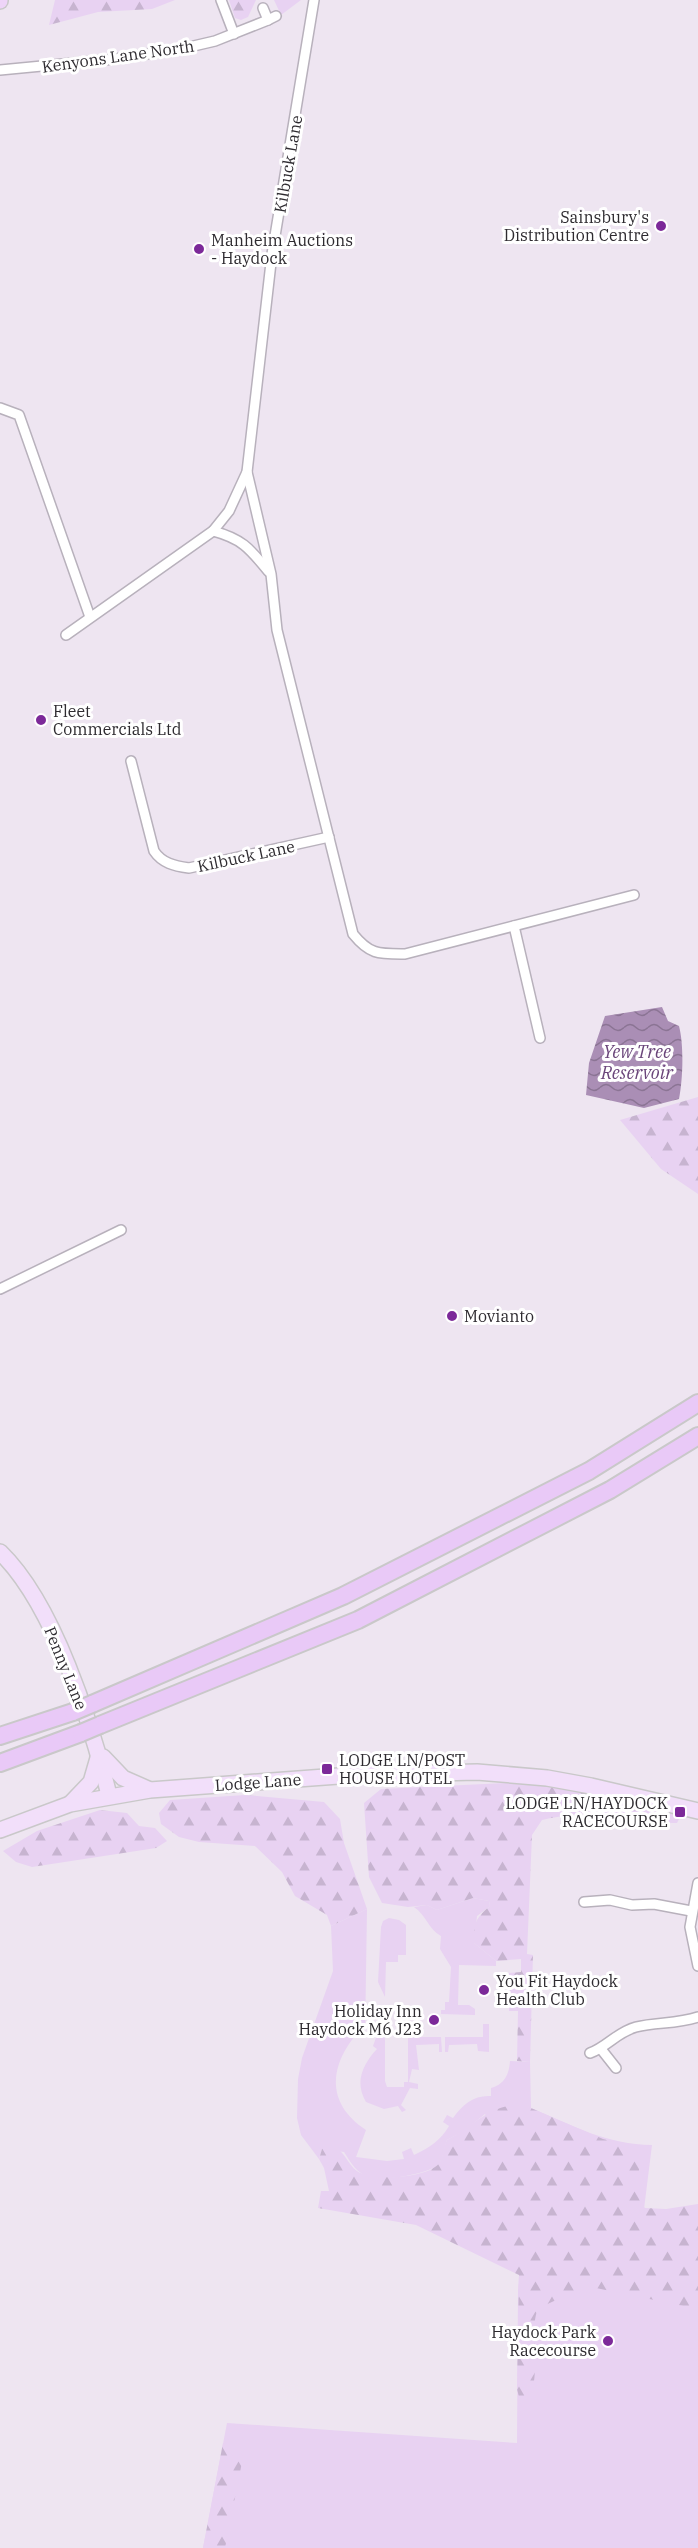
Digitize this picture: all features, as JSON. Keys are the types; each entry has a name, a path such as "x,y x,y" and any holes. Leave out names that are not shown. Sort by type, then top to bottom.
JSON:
{"highway":[{"path":"0,1736 73,1712 343,1596 589,1470 698,1403"},
{"path":"0,1763 81,1733 358,1620 610,1490 698,1436"},
{"path":"0,1767 34,1751"}],"main road":[{"name":"Penny Lane","path":"0,1552 28,1587 51,1628 98,1749 109,1795"},
{"path":"98,1749 108,1765 123,1778 150,1790"},
{"path":"70,1804 86,1788 94,1775 98,1749"},
{"name":"Lodge Lane","path":"0,1830 70,1804 109,1795 352,1775 477,1772 547,1778 698,1811"}],"street":[{"path":"220,0 234,34"},
{"name":"Kilbuck Lane","path":"66,634 213,531 229,511 247,472 272,254 314,0"},
{"name":"Kenyons Lane North","path":"0,70 153,54 215,41 272,18 263,8"},
{"path":"0,408 19,415 90,617"},
{"name":"Kilbuck Lane","path":"247,472 271,574 278,630 353,934 364,948 379,954 405,954 634,895"},
{"path":"213,531 233,536 247,544 271,574"},
{"name":"Kilbuck Lane","path":"130,761 154,850 163,861 176,867 189,868 329,837"},
{"path":"514,926 540,1038"},
{"path":"0,1289 121,1230"},
{"path":"697,1959 690,1927 698,1883"},
{"path":"584,1902 610,1900 632,1905 654,1904 692,1911"},
{"path":"590,2053 601,2049 613,2037 634,2028 686,2021 698,2017"},
{"path":"601,2049 616,2068"}],"green space":[{"path":"55,0 175,0 152,9 98,12 49,25"},
{"path":"229,0 256,0 248,17 241,20 235,18"},
{"path":"274,0 301,0 281,15"},
{"path":"698,1097 698,1194 661,1169 620,1120"},
{"path":"524,1782 577,1789 661,1805 679,1819 677,1823 670,1823 622,1814 563,1816 542,1820 532,1835 527,1954 533,1955 530,2062 517,2061 518,2011 509,2011 509,1973 521,1972 521,1959 496,1961 474,1943 476,1922 490,1906 489,1901 473,1898 437,1910 427,1905 408,1907 382,1903 369,1877 364,1803 381,1789"},
{"path":"245,1795 324,1802 340,1819 344,1843 367,1909 331,1926 327,1915 295,1896 282,1872 255,1846 199,1842 179,1837 161,1824 159,1813 170,1800"},
{"path":"100,1810 127,1813 139,1826 155,1828 167,1841 156,1848 32,1867 16,1862 3,1851 37,1831"},
{"path":"473,1898 489,1901 490,1906 477,1916 474,1943 496,1961 496,1966 459,1965 458,2005 469,2005 475,2009 475,2015 441,2014 441,2010 445,2010 445,2002 449,2002 451,1967 440,1949 441,1936 414,1907 427,1905 437,1910"},
{"name":"Haydock Park Racecourse","path":"367,1909 365,2037 359,2031 349,2044 337,2070 336,2083 343,2108 366,2130 356,2157 387,2161 404,2159 402,2152 411,2148 414,2155 434,2143 446,2131 449,2126 443,2122 447,2115 453,2118 469,2101 491,2096 491,2088 500,2084 505,2078 510,2061 530,2062 531,2108 605,2138 652,2145 644,2209 698,2212 698,2548 203,2548 227,2423 517,2443 518,2290 526,2175 485,2114 464,2131 447,2140 441,2161 435,2167 396,2177 377,2179 366,2176 355,2168 344,2152 322,2149 319,2159 301,2135 297,2118 298,2079 302,2058 333,1971 331,1926"},
{"path":"389,1918 399,1920 406,1925 406,1955 398,1955 398,1962 386,1962 385,1997 378,1982 381,1927 383,1921"},
{"path":"385,2013 385,2081 387,2087 404,2087 404,2082 408,2082 408,2037 441,2037 442,2052 439,2052 439,2044 416,2045 419,2070 412,2069 409,2082 418,2084 418,2089 410,2088 401,2105 406,2110 402,2112 398,2106 384,2109 366,2102 362,2095 362,2074 364,2067 377,2049 373,2046"},
{"path":"483,2024 489,2024 489,2052 478,2051 477,2044 449,2045 448,2052 445,2052 445,2037 483,2037"},
{"path":"515,2105 531,2108 603,2139 638,2148 640,2163 638,2195 645,2208 666,2209 698,2204 698,2309 596,2288 569,2294 539,2308 534,2331 534,2381 528,2399 523,2401 517,2389 519,2275 416,2225 318,2208 321,2191 329,2191 324,2168 319,2159 322,2149 334,2147 357,2171 365,2174 387,2177 414,2175 425,2172 440,2162 447,2140 488,2114"},
{"path":"223,2443 245,2447 225,2548 203,2548"}],"water":[{"name":"Yew Tree Reservoir","path":"662,1007 668,1021 679,1026 681,1034 682,1062 679,1099 644,1108 586,1095 589,1063 605,1016"}],"place":[{"name":"Sainsbury's Distribution Centre","path":"661,226"},
{"name":"Manheim Auctions - Haydock","path":"199,249"},
{"name":"Fleet Commercials Ltd","path":"41,720"},
{"name":"Movianto","path":"452,1316"},
{"name":"LODGE LN/POST HOUSE HOTEL","path":"327,1769"},
{"name":"LODGE LN/HAYDOCK RACECOURSE","path":"680,1812"},
{"name":"You Fit Haydock Health Club","path":"484,1990"},
{"name":"Holiday Inn Haydock M6 J23","path":"434,2020"},
{"name":"Haydock Park Racecourse","path":"608,2341"}]}
